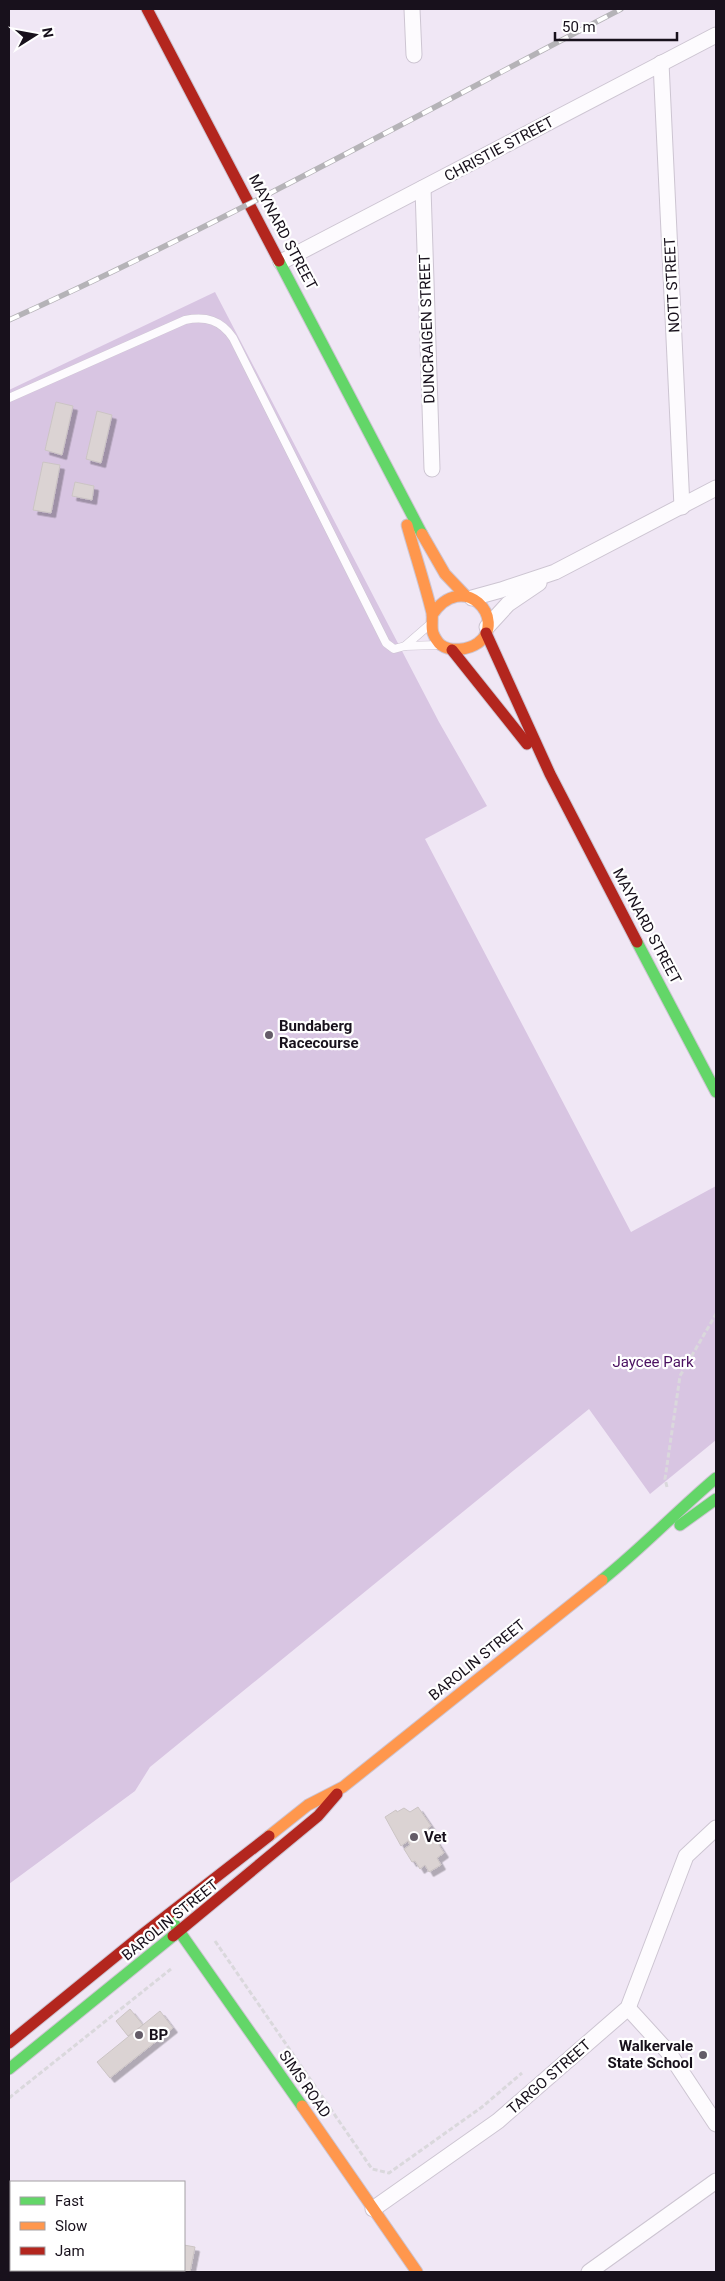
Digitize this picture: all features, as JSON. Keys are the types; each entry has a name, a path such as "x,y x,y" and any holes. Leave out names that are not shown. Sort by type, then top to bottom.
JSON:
{"street":[{"name":"MAYNARD STREET","path":"147,9 445,574 469,596"},
{"path":"412,9 414,55"},
{"name":"CHRISTIE STREET","path":"281,262 716,35"},
{"name":"NOTT STREET","path":"661,63 682,507"},
{"name":"DUNCRAIGEN STREET","path":"423,188 432,470"},
{"name":"MAYNARD STREET","path":"389,471 412,539 432,619"},
{"path":"555,572 501,590 469,596 455,595 445,599 437,606 432,619 434,635 447,648 462,651 472,648 480,642 508,604 555,572 716,488"},
{"path":"469,596 484,610 487,630"},
{"name":"MAYNARD STREET","path":"487,630 550,774 716,1092"},
{"name":"MAYNARD STREET","path":"447,648 550,774"},
{"name":"BAROLIN STREET","path":"630,1557 683,1506 715,1479"},
{"name":"BAROLIN STREET","path":"9,2043 167,1915 308,1805 343,1786 630,1557 716,1499"},
{"name":"BAROLIN STREET","path":"9,2069 180,1932 318,1816 343,1786"},
{"name":"TARGO STREET","path":"373,2209 498,2121 628,2008 686,1856 716,1828"},
{"name":"SIMS ROAD","path":"167,1915 197,1954 417,2272"},
{"path":"628,2008 669,2053 716,2124"},
{"path":"589,2272 716,2181"}],"lane":[{"path":"9,398 185,320 196,318 217,321 226,328 233,338 386,642 394,649 405,646 447,648"},
{"path":"405,646 421,634 432,619"}],"path":[{"path":"667,1487 665,1479 680,1376 716,1314"},
{"path":"215,1941 372,2169 389,2173 482,2106 522,2073"},
{"path":"9,2098 171,1969"}],"green space":[{"name":"Bundaberg Racecourse","path":"215,292 439,722 487,806 425,839 631,1232 716,1186 716,1440 650,1494 589,1409 150,1767 135,1791 9,1884 9,390"}],"building":[{"path":"56,402 73,406 62,455 45,450"},
{"path":"97,411 112,415 101,463 86,459"},
{"path":"43,462 60,465 51,513 33,510"},
{"path":"75,482 94,486 92,500 72,496"},
{"name":"Vet","path":"418,1807 431,1826 428,1828 444,1853 437,1858 441,1865 429,1872 425,1865 420,1869 415,1861 412,1862 404,1849 410,1845 408,1841 401,1846 385,1817 396,1810 397,1812 404,1808 410,1812"},
{"path":"130,2009 143,2025 128,2036 116,2021"},
{"path":"160,2011 173,2028 110,2078 97,2062"},
{"path":"185,2245 195,2247 190,2272 160,2272 185,2271"}],"railway":[{"path":"9,320 164,247 241,208 621,9"}],"traffic: fast":[{"path":"279,261 422,534"},
{"path":"637,942 716,1092"},
{"path":"602,1580 716,1478"},
{"path":"680,1525 716,1499"},
{"path":"172,1921 302,2106"},
{"path":"9,2069 173,1936"}],"traffic: slow":[{"path":"407,525 432,613 432,616 432,628 437,641 450,649 465,649 478,643 486,633 488,622 485,612 478,603 468,597 457,596 444,602 432,615"},
{"path":"422,534 445,574 465,595"},
{"path":"269,1836 308,1805 343,1787 602,1580"},
{"path":"302,2106 417,2272"}],"traffic: jam":[{"path":"147,9 279,261"},
{"path":"486,633 550,774 637,942"},
{"path":"452,650 527,744"},
{"path":"173,1936 318,1816 337,1794"},
{"path":"9,2043 143,1934 269,1836"}],"place":[{"name":"Bundaberg Racecourse","path":"269,1035"},
{"name":"Vet","path":"414,1837"},
{"name":"BP","path":"139,2035"},
{"name":"Walkervale State School","path":"703,2055"}],"park label":[{"name":"Jaycee Park","path":"653,1362"}]}
